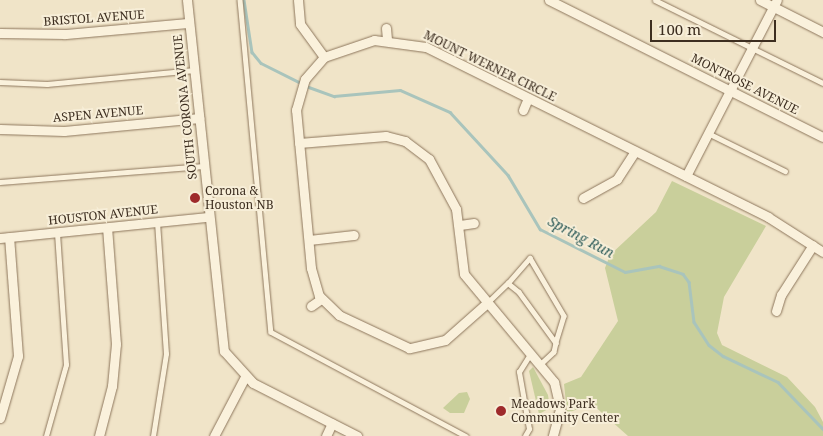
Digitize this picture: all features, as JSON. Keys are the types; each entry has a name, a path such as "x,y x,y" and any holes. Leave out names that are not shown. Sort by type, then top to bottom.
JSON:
{"street":[{"name":"SOUTH CORONA AVENUE","path":"187,0 221,342 245,377 357,436"},
{"path":"298,0 300,24 324,57 305,79 300,89 296,110 313,278 321,299 338,315 392,344 423,352 453,334 486,303"},
{"name":"MONTROSE AVENUE","path":"549,0 823,137"},
{"path":"760,0 775,3 823,32"},
{"path":"686,176 775,3"},
{"name":"BRISTOL AVENUE","path":"0,33 58,35 189,23"},
{"path":"386,28 387,39"},
{"name":"MOUNT WERNER CIRCLE","path":"324,57 387,39 426,47 686,176 823,252"},
{"path":"523,110 528,98"},
{"name":"ASPEN AVENUE","path":"0,129 64,131 199,118"},
{"path":"300,143 377,136 405,141 437,170 460,225 460,266 486,303 542,363 560,399 554,436"},
{"path":"583,198 617,179 635,152"},
{"name":"HOUSTON AVENUE","path":"5,237 208,217"},
{"path":"460,225 474,223"},
{"path":"99,436 112,386 116,344 107,228"},
{"path":"309,240 354,235"},
{"path":"0,418 18,356 5,237"},
{"path":"776,311 781,295 813,245"},
{"path":"311,306 321,299"},
{"path":"214,436 245,377"},
{"path":"326,436 332,423"}],"lane":[{"path":"240,0 271,332 466,436"},
{"path":"655,0 823,83"},
{"path":"0,82 47,84 194,70"},
{"path":"708,133 785,172"},
{"path":"0,182 203,166"},
{"path":"153,436 166,354 157,222"},
{"path":"46,436 66,365 57,232"},
{"path":"486,303 508,283 530,258 562,310 564,325 554,352 542,363"},
{"path":"508,283 556,343"},
{"path":"525,436 529,429 519,372 532,352"}],"green space":[{"path":"672,181 766,226 724,297 717,333 722,345 787,377 815,407 823,422 823,436 628,436 592,404 567,413 564,384 581,377 618,321 605,268 610,255 656,212"},
{"path":"533,367 548,395 550,408 539,414 529,371"},
{"path":"467,392 470,399 464,413 450,413 443,408 459,393"}],"waterway":[{"name":"Spring Run","path":"244,0 252,52 261,63 301,83"},
{"name":"Spring Run","path":"306,86 334,96 400,90 450,112 508,175 540,229 625,272 659,266 683,274 689,282 694,322 709,345 723,356 778,382 823,429"}],"place":[{"name":"Corona & Houston NB","path":"195,198"},
{"name":"Meadows Park Community Center","path":"501,411"}]}
